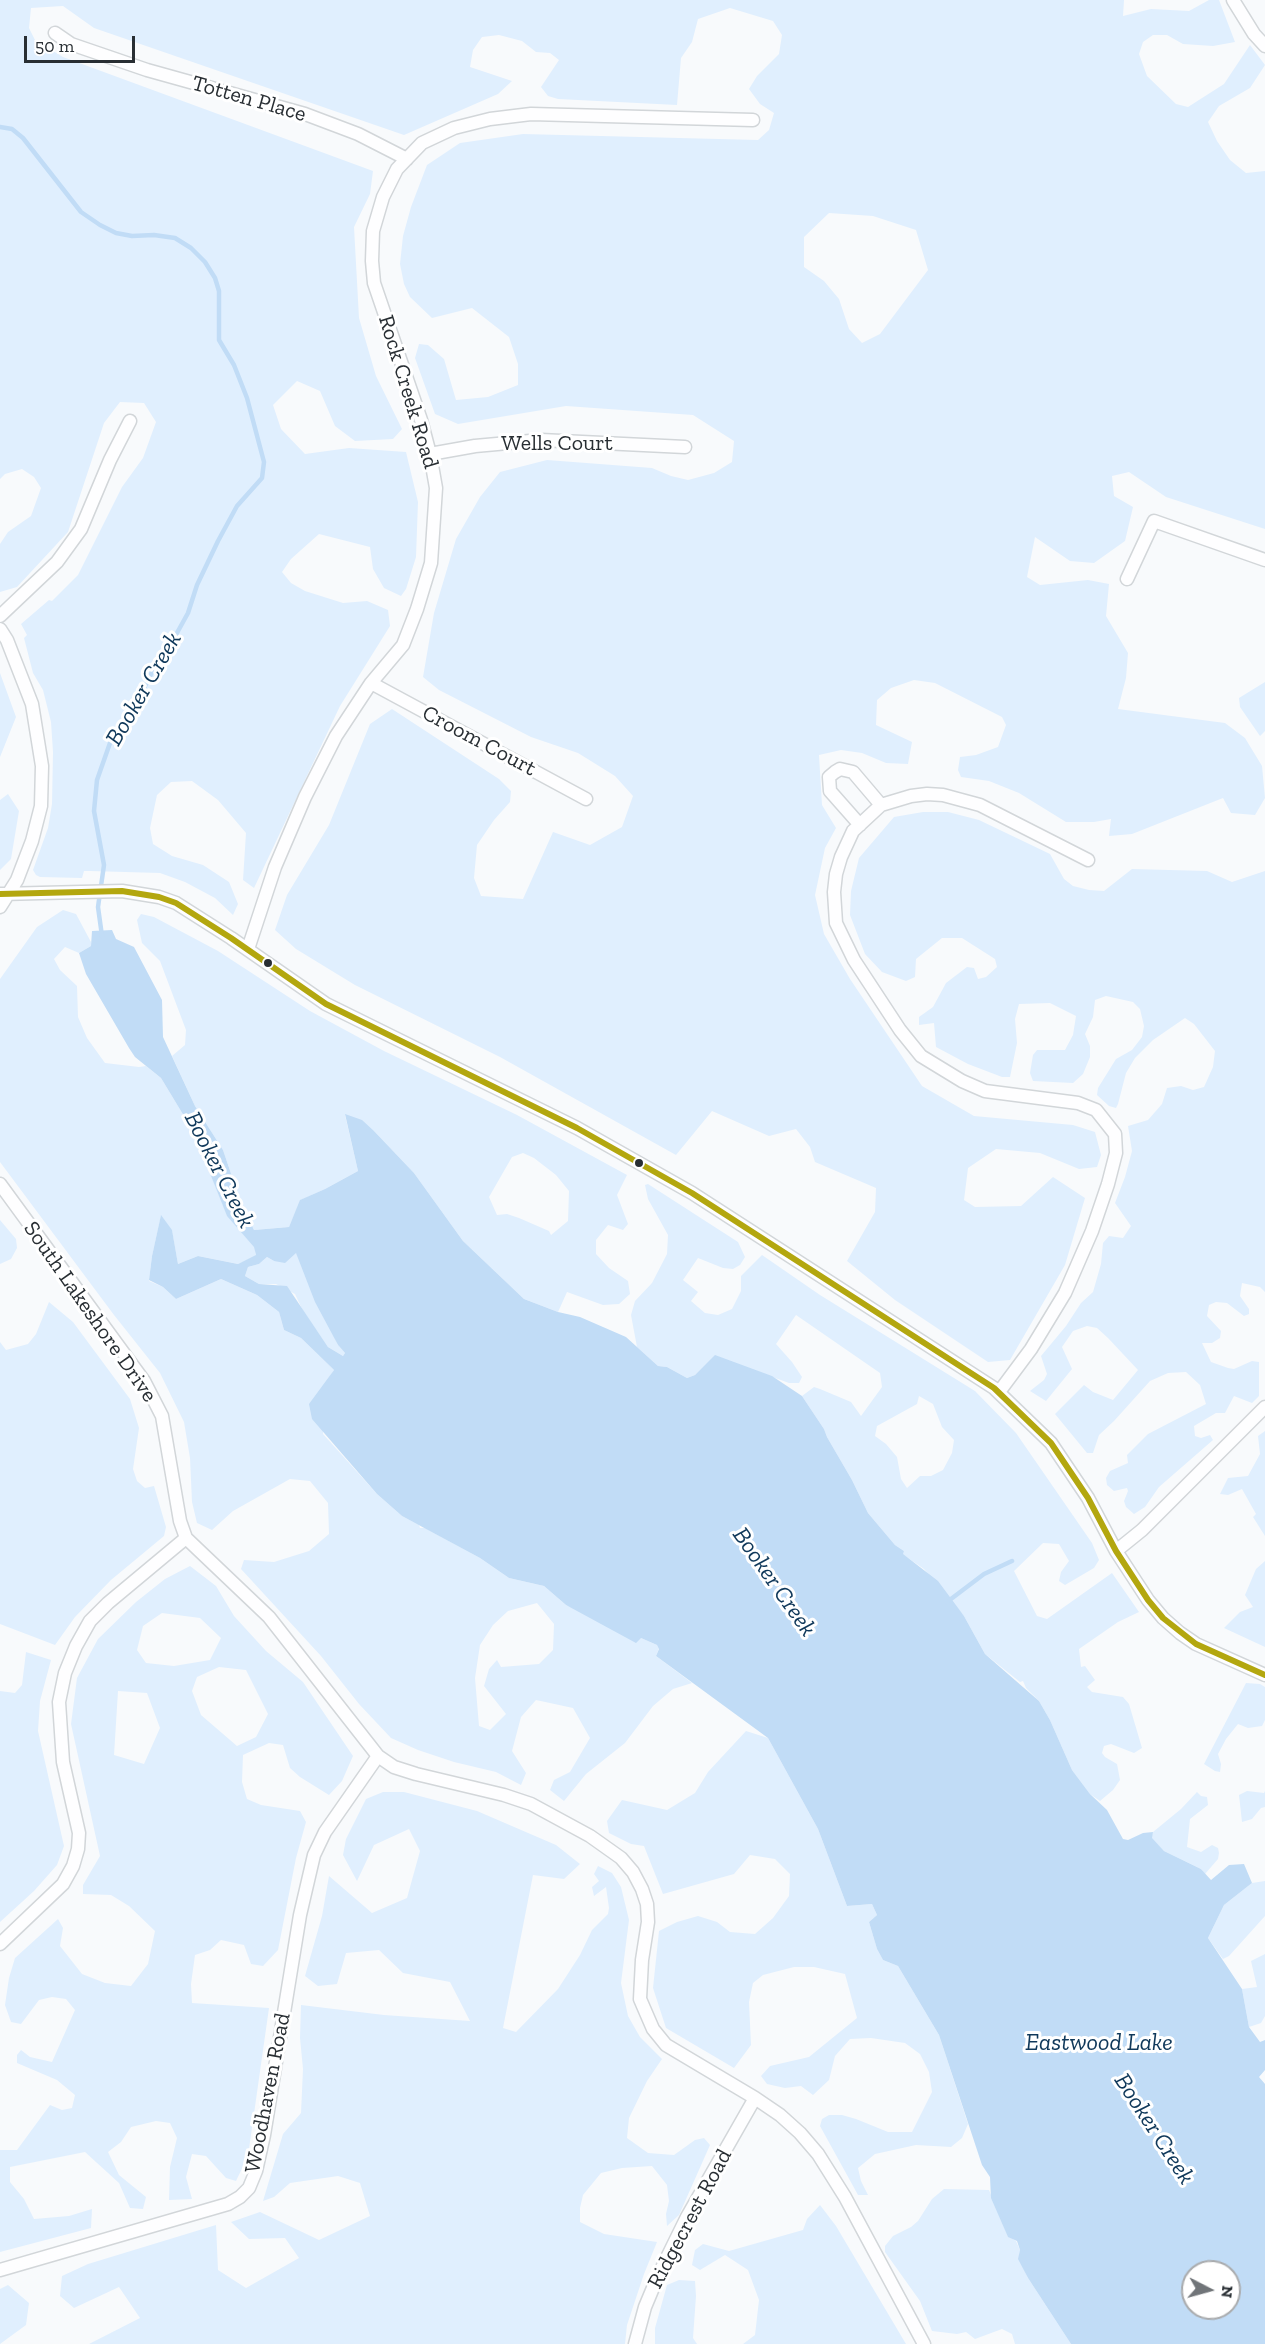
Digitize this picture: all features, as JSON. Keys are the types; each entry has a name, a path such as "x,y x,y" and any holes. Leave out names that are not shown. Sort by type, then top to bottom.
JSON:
{"street":[{"path":"1233,0 1254,34 1265,46"},
{"name":"Totten Place","path":"55,33 72,44 147,70 305,114 358,134 407,159"},
{"name":"Rock Creek Road","path":"248,949 275,867 305,797 336,736 371,682 403,645 431,563 436,488 430,454 421,420 374,283 372,261 373,231 383,196 397,169 422,143 454,128 490,119 521,116 753,120"},
{"path":"0,616 57,562 81,529 110,460 130,421"},
{"name":"Wells Court","path":"430,454 475,446 541,440 685,447"},
{"path":"1127,579 1154,521 1265,560"},
{"path":"0,629 7,640 32,704 42,766 41,806 34,832 17,880 4,895 0,906"},
{"name":"Croom Court","path":"371,682 586,799"},
{"path":"860,825 830,791 830,777 835,772 840,769 853,772 881,806"},
{"path":"999,1392 1031,1349 1065,1293 1092,1232 1108,1184 1116,1153 1115,1134 1095,1110 1078,1103 985,1090 954,1077 921,1056 900,1030 854,960 836,923 834,892 836,874 853,831 881,806 911,796 943,795 980,805 1088,860"},
{"path":"4,895 85,890 122,891 159,897 176,903 248,949 326,1004 576,1128 692,1193 999,1392 1051,1443 1088,1498 1116,1551 1148,1600 1180,1634 1220,1656 1265,1675"},
{"name":"South Lakeshore Drive","path":"0,1184 144,1382 162,1416 180,1521 186,1538"},
{"path":"1116,1551 1142,1530 1265,1407"},
{"path":"0,1944 63,1884 73,1866 78,1850 80,1833 63,1762 59,1702 65,1673 76,1646 90,1622 108,1603 186,1538 268,1617 378,1756 394,1767 416,1774 504,1795 531,1804 590,1836 621,1858 633,1872 642,1888 646,1904 648,1922 642,1960 640,2000 653,2029 666,2045 755,2098 780,2115 800,2133 818,2154 844,2198 924,2344"},
{"name":"Woodhaven Road","path":"0,2270 228,2204 240,2198 249,2188 256,2171 264,2135 300,1915 314,1855 325,1832 378,1756"},
{"name":"Ridgecrest Road","path":"634,2344 645,2307 687,2217 755,2098"}],"shaded area":[{"path":"0,0 1124,0 1123,16 1151,9 1189,11 1209,0 1219,0 1235,42 1213,46 1183,44 1167,35 1153,35 1143,42 1139,54 1147,76 1176,104 1188,107 1224,84 1250,45 1265,65 1250,88 1219,106 1208,122 1230,160 1246,173 1265,171 1265,529 1166,497 1129,472 1112,476 1114,496 1133,507 1125,541 1094,563 1070,561 1035,537 1027,577 1040,585 1088,580 1109,584 1106,616 1128,653 1126,678 1118,709 1225,723 1245,738 1262,766 1265,798 1255,815 1231,813 1223,798 1132,834 1109,836 1111,819 1094,822 1066,822 1019,793 989,781 961,777 958,770 960,757 976,755 998,747 1006,725 1002,717 935,683 914,680 891,688 877,700 876,725 912,742 908,764 886,763 862,753 841,750 819,755 822,805 836,828 825,848 815,895 824,934 850,979 922,1086 974,1116 1073,1125 1095,1132 1101,1155 1097,1167 1079,1169 1040,1153 996,1149 968,1168 964,1200 975,1207 1021,1206 1053,1177 1085,1198 1065,1265 1010,1360 988,1362 895,1300 847,1261 875,1212 876,1188 815,1162 810,1147 796,1129 769,1136 712,1111 676,1155 500,1057 355,985 296,949 275,930 287,895 329,825 370,724 392,709 499,779 511,791 510,802 477,845 474,878 481,896 523,899 553,832 590,845 622,827 633,796 615,776 578,753 531,737 439,690 423,677 434,613 456,539 480,497 500,472 547,460 652,468 688,480 714,473 732,462 734,441 693,415 566,406 458,424 435,414 415,358 419,344 428,345 444,359 456,400 488,397 518,385 518,364 509,337 472,308 432,318 410,297 404,284 400,264 403,236 427,165 460,143 523,134 758,140 769,130 774,113 760,104 749,89 757,76 779,54 782,35 773,21 730,8 698,19 692,42 681,58 677,105 558,99 548,96 541,87 559,60 550,53 536,52 522,41 499,35 482,37 473,50 470,67 512,81 498,94 404,135 94,28 63,6 31,8 29,28 35,40 63,57 373,171 370,194 354,227 359,318 376,376 402,429 393,439 355,441 335,426 320,391 297,381 273,405 281,429 305,454 349,448 406,452 418,502 416,557 406,589 401,596 384,588 373,569 370,547 319,534 291,559 282,572 291,583 305,591 343,603 367,601 388,610 390,626 340,706 254,888 243,880 246,833 218,800 192,781 171,782 157,795 150,828 153,844 172,856 203,865 229,882 238,904 233,915 215,898 185,882 160,873 84,871 82,878 40,877 33,870 48,828 52,804 53,752 51,722 43,690 33,673 24,638 27,635 21,624 49,600 52,601 78,575 122,487 143,458 156,422 144,403 120,402 104,423 68,532 17,587 0,592 0,544 8,532 31,516 41,488 34,477 22,469 5,474 0,479","holes":["829,213 873,216 916,230 928,270 880,334 862,343 849,329 839,299 824,281 804,267 804,237"]},
{"path":"0,673 16,717 0,757"},
{"path":"1265,682 1265,731 1260,736 1240,707 1239,698"},
{"path":"8,794 19,811 11,859 0,870 0,800"},
{"path":"923,812 948,812 979,820 1050,854 1064,879 1073,886 1089,890 1104,891 1132,869 1207,871 1232,882 1265,871 1265,1292 1260,1287 1242,1283 1240,1296 1249,1309 1249,1314 1244,1316 1227,1303 1216,1302 1209,1305 1207,1316 1221,1331 1220,1338 1212,1343 1202,1343 1211,1362 1228,1368 1234,1369 1252,1361 1259,1362 1259,1396 1252,1403 1234,1396 1225,1413 1216,1413 1194,1426 1195,1436 1201,1438 1210,1435 1213,1440 1159,1487 1145,1507 1134,1514 1126,1507 1124,1501 1127,1488 1114,1491 1107,1485 1106,1478 1110,1471 1128,1463 1127,1455 1148,1434 1206,1404 1200,1385 1186,1372 1168,1373 1150,1381 1099,1435 1093,1453 1087,1453 1055,1414 1084,1385 1093,1392 1113,1400 1138,1370 1108,1338 1097,1328 1087,1326 1073,1331 1062,1347 1072,1369 1046,1401 1030,1391 1044,1380 1047,1374 1041,1356 1066,1326 1081,1303 1093,1292 1101,1264 1103,1243 1109,1236 1123,1238 1131,1226 1115,1203 1132,1151 1128,1126 1148,1120 1162,1104 1167,1088 1181,1086 1193,1090 1204,1087 1213,1067 1215,1051 1194,1024 1185,1018 1153,1040 1135,1058 1126,1073 1116,1108 1109,1106 1097,1095 1098,1088 1116,1059 1132,1050 1142,1037 1144,1026 1140,1009 1133,1002 1106,996 1095,1000 1093,1017 1085,1034 1090,1046 1090,1057 1083,1074 1073,1083 1033,1081 1030,1073 1033,1055 1037,1050 1065,1050 1073,1035 1076,1016 1050,1003 1019,1004 1015,1019 1017,1043 1010,1077 1002,1077 968,1064 936,1047 934,1023 919,1025 919,1017 933,1007 946,983 967,967 974,968 978,979 986,977 997,967 995,959 962,938 942,938 916,959 915,977 906,981 882,972 865,954 850,915 851,891 859,858 894,817"},
{"path":"63,910 76,914 91,946 79,953 65,947 54,959 60,970 77,986 78,1017 87,1038 105,1063 146,1066 161,1078 193,1131 227,1215 255,1247 256,1256 238,1264 198,1256 178,1264 172,1231 161,1216 149,1281 163,1287 176,1299 221,1279 257,1295 279,1312 284,1330 301,1338 334,1370 330,1376 323,1434 377,1494 420,1528 425,1528 480,1558 509,1578 544,1586 566,1605 657,1645 659,1648 656,1656 692,1683 673,1689 653,1706 625,1743 586,1774 564,1801 550,1790 554,1780 570,1772 590,1738 573,1708 536,1700 521,1717 512,1751 526,1773 521,1785 496,1772 418,1750 391,1738 359,1704 321,1656 241,1569 244,1560 274,1562 309,1551 329,1534 328,1503 310,1481 290,1479 233,1511 212,1530 197,1523 192,1502 190,1458 184,1422 160,1373 0,1162 0,979 37,927","holes":["537,1603 554,1624 553,1650 539,1664 501,1667 497,1660 489,1669 484,1686 506,1714 490,1730 479,1726 475,1678 480,1645 493,1625 508,1611"]},
{"path":"141,914 154,917 218,951 310,1011 384,1051 517,1115 627,1175 617,1195 628,1224 623,1230 608,1225 596,1240 596,1254 609,1268 628,1281 630,1294 619,1304 603,1305 567,1292 558,1312 524,1299 463,1241 414,1173 375,1132 345,1115 358,1171 301,1200 289,1227 254,1230 240,1200 223,1150 195,1106 172,1056 185,1045 186,1030 160,961 142,943 137,920","holes":["523,1153 534,1158 556,1175 569,1191 568,1221 551,1235 549,1231 519,1218 507,1214 497,1215 489,1197 512,1157"]},
{"path":"648,1184 738,1242 745,1257 740,1265 733,1269 723,1268 698,1258 683,1280 698,1292 691,1301 705,1313 718,1315 732,1309 741,1291 741,1276 762,1255 820,1295 975,1391 1016,1433 1092,1543 1099,1560 1094,1568 1065,1585 1059,1581 1061,1572 1069,1561 1059,1544 1043,1543 1014,1571 1037,1616 1047,1619 1112,1573 1139,1612 1118,1622 1079,1649 1081,1667 1085,1666 1095,1680 1087,1687 1092,1692 1123,1697 1129,1704 1142,1748 1134,1753 1111,1744 1104,1746 1102,1753 1117,1764 1120,1780 1113,1790 1100,1801 1090,1794 1072,1770 1050,1720 1023,1681 1020,1682 985,1654 964,1616 924,1569 902,1554 904,1551 895,1545 868,1513 824,1429 802,1396 814,1387 820,1389 851,1402 861,1416 882,1387 880,1373 796,1315 776,1344 802,1377 799,1383 789,1383 715,1356 695,1375 687,1378 667,1367 658,1366 637,1347 631,1315 635,1301 652,1283 667,1254 668,1235 648,1199 645,1185","holes":["919,1396 933,1404 942,1427 954,1440 952,1453 943,1470 931,1476 920,1476 907,1488 901,1479 897,1457 886,1444 875,1436 877,1426 917,1404"]},
{"path":"0,1220 16,1239 17,1248 11,1259 0,1264"},
{"path":"296,1252 338,1345 345,1353 343,1356 328,1347 303,1311 295,1294 276,1284 259,1284 245,1276 248,1267 259,1264 267,1257 274,1261"},
{"path":"49,1302 73,1322 130,1399 139,1428 133,1469 137,1481 145,1488 154,1486 166,1527 164,1536 111,1580 75,1617 55,1645 0,1624 0,1342 6,1350 28,1344 36,1334"},
{"path":"1265,1431 1265,1536 1253,1517 1256,1514 1242,1489 1228,1495 1220,1494 1228,1478 1248,1476 1260,1454 1258,1436"},
{"path":"1265,1561 1265,1647 1224,1628 1240,1612 1253,1607 1245,1595 1256,1569"},
{"path":"190,1566 216,1586 234,1616 266,1651 303,1682 353,1756 342,1781 329,1795 290,1768 283,1745 269,1743 243,1755 242,1782 247,1799 261,1805 300,1811 306,1822 296,1858 278,1950 263,1966 251,1964 244,1945 221,1940 210,1950 195,1955 191,1984 192,2003 269,2008 248,2156 236,2181 226,2178 206,2156 192,2154 186,2177 192,2199 169,2200 170,2167 177,2138 170,2123 156,2121 131,2127 121,2142 108,2152 119,2175 146,2197 143,2209 130,2208 119,2183 85,2152 10,2167 10,2182 24,2199 34,2219 69,2216 92,2209 91,2228 0,2252 0,2150 17,2150 50,2105 62,2110 72,2108 75,2095 57,2080 17,2063 17,2055 21,2050 30,2057 52,2062 75,2010 66,1999 52,1997 39,2000 21,2024 11,2022 5,2005 15,1958 58,1919 63,1928 60,1946 82,1974 105,1983 131,1986 148,1964 155,1931 129,1906 111,1895 83,1894 83,1885 100,1856 71,1724 77,1678 98,1639 136,1602 165,1579","holes":["162,1613 200,1618 221,1638 210,1660 174,1666 146,1663 137,1650 143,1626","219,1667 246,1670 268,1714 256,1737 237,1746 201,1715 192,1691 197,1677","118,1691 147,1693 160,1728 144,1764 114,1755"]},
{"path":"26,1652 51,1660 40,1701 38,1731 64,1846 57,1865 34,1891 0,1922 0,1691 15,1693 22,1685"},
{"path":"1246,1683 1260,1684 1265,1687 1265,1720 1262,1726 1248,1728 1238,1724 1218,1754 1221,1764 1220,1772 1215,1771 1204,1764"},
{"path":"746,1731 768,1738 818,1829 847,1906 872,1904 877,1915 869,1922 877,1949 883,1960 898,1966 939,2035 968,2124 962,2138 951,2147 916,2145 875,2154 858,2168 868,2195 858,2195 820,2126 822,2119 829,2115 842,2115 888,2132 912,2132 932,2092 929,2072 920,2054 905,2043 871,2038 850,2039 835,2056 829,2080 813,2095 801,2086 785,2088 767,2084 761,2076 770,2066 809,2057 857,2018 845,1974 814,1967 794,1967 763,1975 753,1983 749,2002 751,2045 734,2068 666,2028 653,1988 659,1931 677,1922 698,1916 717,1922 730,1932 755,1934 773,1918 789,1896 790,1874 775,1859 750,1855 734,1874 663,1894 644,1846 631,1844 609,1833 607,1821 622,1800 667,1810 695,1793 708,1772"},
{"path":"1247,1791 1264,1793 1265,1791 1265,1807 1261,1808 1252,1819 1242,1822 1239,1795"},
{"path":"383,1792 404,1792 477,1811 556,1845 580,1864 564,1879 533,1875 503,2028 516,2032 558,1989 580,1955 592,1930 608,1914 606,1887 594,1896 592,1887 599,1881 594,1874 598,1866 612,1873 621,1887 629,1920 621,1983 628,2016 640,2037 662,2059 647,2081 629,2118 627,2138 648,2153 674,2155 695,2140 704,2138 710,2145 679,2215 667,2226 666,2214 669,2201 667,2185 652,2166 622,2168 601,2173 583,2195 580,2222 604,2234 657,2242 627,2325 625,2344 89,2344 140,2318 119,2287 74,2308 60,2296 62,2276 88,2264 216,2225 218,2270 246,2288 299,2258 285,2238 249,2239 231,2222 260,2212 319,2240 370,2216 360,2183 338,2176 290,2183 274,2197 263,2201 283,2134 301,2113 303,2069 300,2038 301,2005 384,2015 470,2021 450,1982 403,1973 379,1950 346,1953 337,1984 318,1986 305,1976 322,1916 329,1876 372,1913 407,1898 420,1851 409,1829 374,1845 357,1881 343,1855 346,1839 366,1799"},
{"path":"1197,1792 1207,1797 1208,1805 1190,1819 1187,1847 1201,1852 1212,1845 1218,1848 1219,1853 1218,1859 1205,1874 1201,1869 1164,1851 1151,1838 1153,1832 1181,1809"},
{"path":"1265,1881 1265,1916 1229,1956 1223,1959 1208,1938 1224,1905 1252,1883"},
{"path":"1265,1954 1265,2016 1261,2023 1249,2027 1242,1989 1257,1987 1251,1961"},
{"path":"944,2189 989,2190 1008,2236 1016,2241 1020,2250 1019,2259 1028,2278 1071,2344 1015,2344 1012,2334 1002,2329 975,2339 966,2332 957,2334 932,2331 920,2301 885,2252 885,2246 893,2236 918,2221 932,2199"},
{"path":"820,2205 836,2226 906,2344 743,2344 755,2335 759,2300 748,2270 725,2255 700,2270 692,2265 695,2250 703,2244 729,2251 803,2230 807,2219"},
{"path":"679,2280 695,2281 693,2338 697,2344 655,2344 655,2328 667,2285"},
{"path":"8,2285 29,2303 26,2325 0,2344 0,2289"}],"water":[{"name":"Eastwood Lake","path":"112,930 116,939 134,947 162,1000 163,1037 195,1106 223,1150 240,1200 254,1230 289,1227 300,1200 358,1171 345,1114 362,1120 375,1132 414,1173 463,1241 524,1299 558,1312 580,1317 626,1337 658,1366 667,1367 687,1378 695,1375 715,1355 772,1376 802,1396 824,1429 868,1513 895,1545 904,1551 903,1554 938,1581 964,1616 985,1654 1039,1701 1072,1770 1090,1794 1107,1810 1123,1839 1128,1840 1143,1833 1153,1832 1152,1838 1164,1851 1201,1869 1211,1880 1229,1865 1244,1864 1252,1883 1224,1905 1208,1938 1242,1989 1249,2027 1260,2042 1265,2040 1265,2070 1259,2077 1265,2084 1265,2344 1071,2344 1028,2278 1018,2259 1020,2250 1017,2241 1008,2237 991,2198 990,2177 982,2165 939,2035 898,1966 883,1960 877,1949 869,1922 877,1915 872,1904 847,1906 818,1829 768,1738 656,1656 659,1649 657,1645 641,1638 636,1643 566,1605 544,1586 509,1578 480,1558 402,1516 377,1494 312,1419 309,1404 334,1370 301,1338 284,1330 279,1312 257,1295 221,1279 176,1299 163,1287 149,1280 161,1215 172,1230 178,1264 198,1256 238,1264 256,1255 254,1247 227,1216 193,1131 161,1078 135,1057 86,974 79,953 91,946 92,931","holes":["296,1253 315,1302 338,1345 345,1353 343,1356 328,1347 287,1286 259,1284 245,1276 248,1267 259,1264 267,1257 285,1263"]}],"waterway":[{"name":"Booker Creek","path":"0,127 12,129 23,138 81,212 100,225 116,233 132,236 154,235 175,238 191,248 205,262 215,278 219,291 219,340 234,365 247,398 264,462 262,478 237,506 197,585 188,613 167,651 152,672 123,731 110,743 97,780 94,811 104,865 98,907 102,936"},
{"path":"947,1602 984,1574 1012,1561"}],"transit line":[{"path":"0,894 122,891 159,897 176,903 326,1004 577,1128 692,1193 994,1388 1051,1443 1088,1498 1116,1551 1148,1600 1163,1618 1196,1644 1265,1675"}]}
